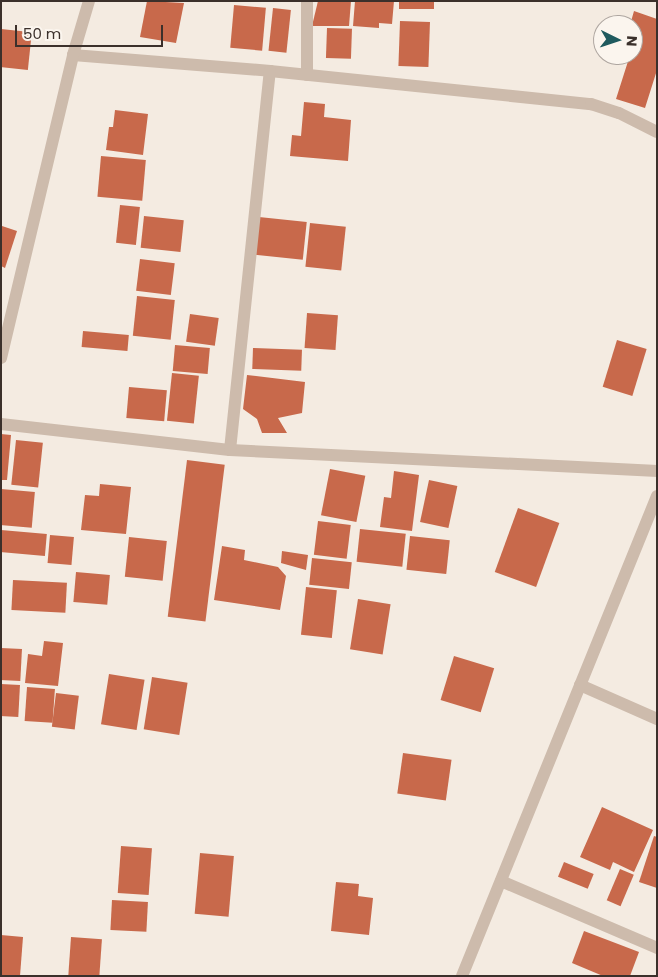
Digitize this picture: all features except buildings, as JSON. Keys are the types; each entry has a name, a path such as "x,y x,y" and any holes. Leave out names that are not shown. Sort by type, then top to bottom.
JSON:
{"street":[{"path":"1,358 73,55 89,1"},
{"path":"307,1 307,75"},
{"path":"73,55 270,71 591,104 619,113 657,132"},
{"path":"230,450 270,71"},
{"path":"1,424 230,450 657,471"},
{"path":"462,976 657,496"},
{"path":"580,685 657,719"},
{"path":"501,881 657,948"}]}
